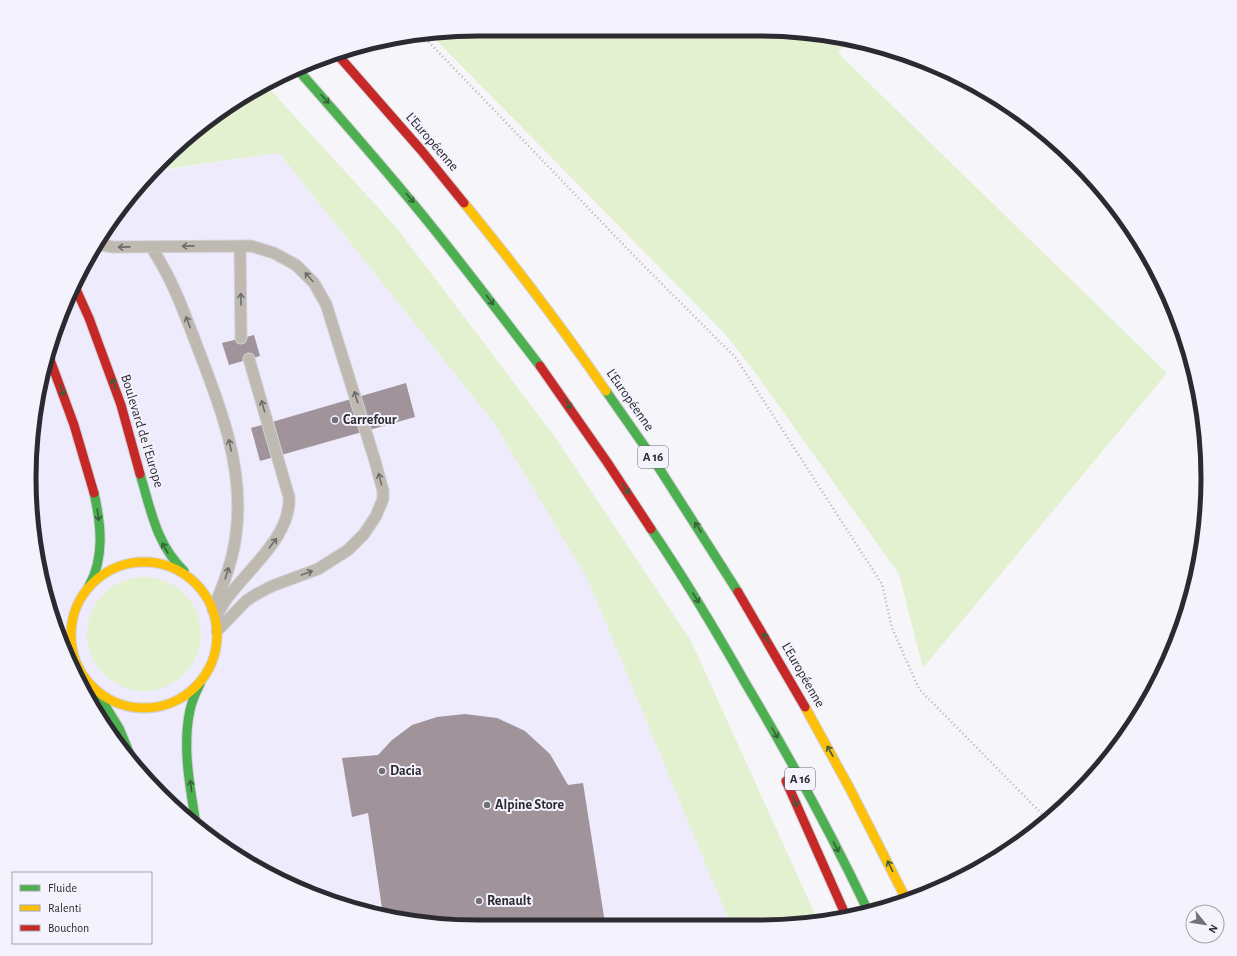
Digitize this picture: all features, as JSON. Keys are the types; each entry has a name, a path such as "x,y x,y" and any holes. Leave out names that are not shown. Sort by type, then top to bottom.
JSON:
{"main road":[{"name":"L'Européenne","path":"340,58 479,220 572,342 659,466 718,559 792,683 843,774 904,896"},
{"name":"A 16","path":"301,74 372,153 427,219 536,359 632,497 728,650 806,789 865,907"},
{"name":"Boulevard de l'Europe","path":"78,293 92,325 121,405 156,530 172,560 190,578"},
{"path":"51,363 82,448 97,506 100,527 98,564 94,576 76,608 72,623 72,639 77,661"},
{"path":"88,588 108,572 116,568 133,563 150,562 175,568 197,584 207,597 214,614 218,631 214,657 202,680 190,711 188,727 189,764 195,817"},
{"path":"728,650 770,744"},
{"path":"81,671 112,714 127,747"},
{"path":"92,687 104,696 118,703 132,707 148,708 163,706 177,700 190,692 202,680"},
{"path":"782,772 844,912"}],"lane":[{"path":"102,245 114,247 240,246 262,248 286,258 296,265 306,273 320,293 330,316 375,461 383,491 383,499 376,516 364,534 348,550 318,569 272,586 255,595 246,601 218,631"},
{"path":"240,246 241,338"},
{"path":"151,247 172,283 215,392 225,424 235,472 237,507 236,534 227,576 214,614"},
{"path":"214,614 280,533 290,506 289,497 249,359"}],"path":[{"path":"426,39 641,263 736,358 882,584 892,628 919,689 1044,816"}],"shaded area":[{"path":"279,153 494,423 588,580 729,920 449,919 392,912 336,897 283,874 232,846 209,829 165,791 127,747 110,724 95,699 59,620 44,564 40,536 36,478 37,449 44,392 59,336 70,309 95,257 110,232 127,209 160,171"}],"green space":[{"path":"478,36 759,36 788,37 845,44 838,53 1167,373 923,668 899,574 754,371 726,335 434,39"},
{"path":"269,89 396,227 555,437 691,641 816,916 788,919 729,920 588,580 494,423 279,153 161,170 209,127 232,110"},
{"path":"144,577 166,581 184,594 197,612 201,634 197,656 184,674 166,687 144,691 122,687 104,674 91,656 87,634 91,612 104,594 122,581"}],"building":[{"path":"254,335 260,356 229,365 222,343"},
{"path":"406,383 415,417 260,461 251,428"},
{"path":"465,714 497,718 525,731 550,754 568,785 583,783 605,920 449,919 382,910 368,813 352,817 342,758 378,755 392,740 412,725 437,717"}],"traffic: fast":[{"path":"301,74 365,146 413,204 457,258 540,366"},
{"path":"606,391 652,457 738,592"},
{"path":"140,474 151,513 161,538 167,550 184,571"},
{"path":"89,586 98,564 100,540 100,528 94,493"},
{"path":"651,529 700,605 810,796 866,907"},
{"path":"195,817 188,767 187,738 190,710 200,684"},
{"path":"98,694 119,728 127,747"}],"traffic: slow":[{"path":"464,203 537,296 606,391"},
{"path":"74,655 71,642 72,621 76,607 83,594 92,583 103,574 116,567 137,562 158,563 172,567 185,574 196,583 205,594 212,607 216,621 217,635"},
{"path":"84,678 98,692 116,703 137,708 151,708 172,703 190,692 205,676 212,663 216,649 217,635"},
{"path":"805,707 849,787 904,896"}],"traffic: jam":[{"path":"340,58 421,150 464,203"},
{"path":"78,293 89,318 121,405 140,474"},
{"path":"51,363 74,425 94,493"},
{"path":"540,366 607,462 651,529"},
{"path":"738,592 805,707"},
{"path":"786,781 844,912"}],"place":[{"name":"Carrefour","path":"335,420"},
{"name":"Dacia","path":"382,771"},
{"name":"Alpine Store","path":"487,805"},
{"name":"Renault","path":"479,901"}]}
